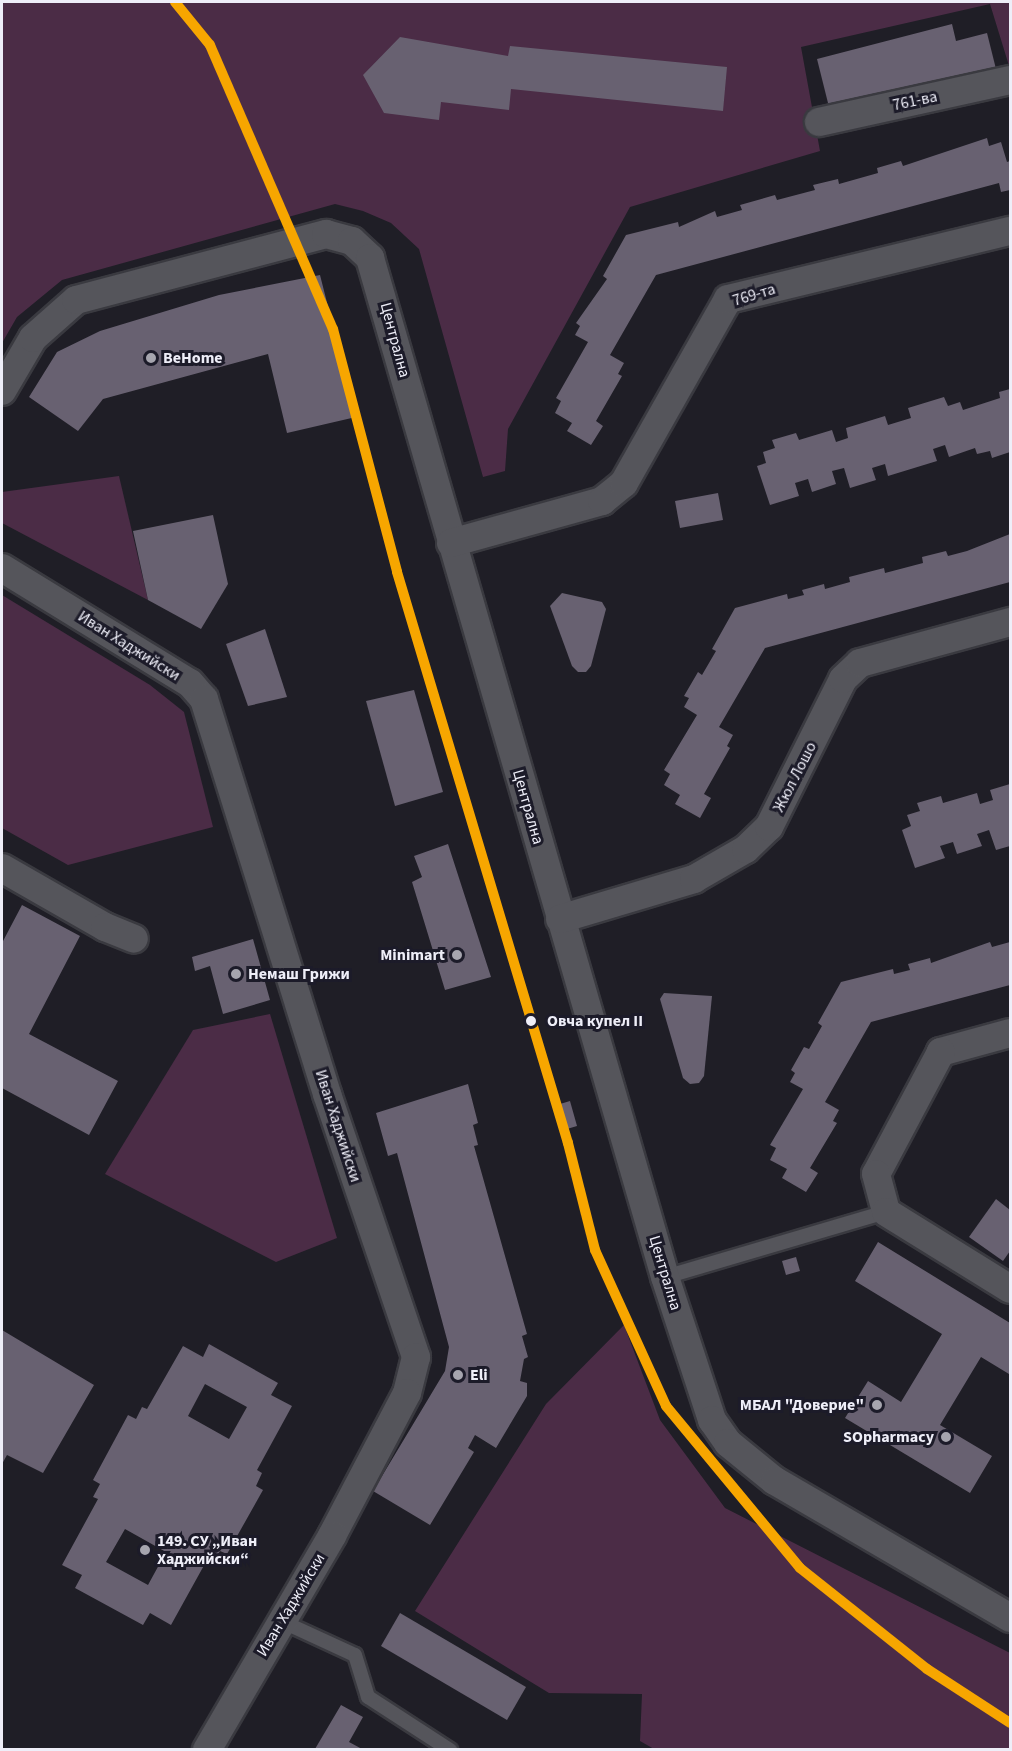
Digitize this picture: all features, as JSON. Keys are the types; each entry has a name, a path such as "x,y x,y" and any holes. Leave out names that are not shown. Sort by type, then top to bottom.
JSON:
{"street":[{"name":"761-ва","path":"819,122 1011,80"},
{"name":"769-та","path":"451,543 602,501 624,483 638,463 729,299 1011,231"},
{"name":"Централна","path":"2,391 33,338 76,300 326,234 352,241 370,258 378,277 451,543 560,919 702,1398 728,1443 775,1481 1011,1618"},
{"name":"Иван Хаджийски","path":"2,568 190,683 204,699 327,1094 416,1358 407,1393 332,1536 207,1749"},
{"name":"Жюл Лошо","path":"560,919 694,879 746,849 769,827 843,679 860,663 1011,622"},
{"path":"2,868 101,936 134,939"},
{"path":"1011,1033 942,1052 876,1174 886,1212 1011,1289"}],"lane":[{"path":"665,1277 886,1212"},
{"path":"281,1621 355,1655 368,1697 450,1749"}],"shaded area":[{"path":"2,2 1010,2 1010,69 990,4 801,47 820,151 630,207 508,429 505,471 483,477 419,249 391,223 363,211 335,204 62,280 17,317 2,343"},
{"path":"119,476 148,600 2,523 2,492"},
{"path":"2,595 150,685 184,712 213,827 68,865 2,828"},
{"path":"270,1014 337,1238 276,1262 105,1174 193,1030"},
{"path":"624,1325 660,1420 725,1508 1010,1653 1010,1749 654,1749 640,1741 642,1694 549,1693 415,1611 546,1404"}],"building":[{"path":"952,24 956,41 987,33 996,69 830,111 817,59"},
{"path":"400,37 508,56 510,46 727,67 723,111 511,89 509,110 441,102 439,120 384,113 363,75"},
{"path":"987,138 989,146 1001,142 1007,162 1010,161 1010,190 1001,192 999,183 656,275 610,355 624,363 618,374 622,376 596,421 603,426 591,445 567,431 572,423 555,413 561,401 556,398 588,342 575,335 580,326 576,323 607,279 603,276 626,235 678,222 679,227 715,211 717,217 742,210 740,205 775,195 777,200 815,190 813,185 838,179 839,184 878,173 877,168 901,161 903,166"},
{"name":"BeHome","path":"320,275 356,417 287,433 268,354 103,399 78,431 29,397 57,352 100,331 219,295"},
{"path":"1010,389 1010,452 992,458 990,451 977,454 975,448 949,457 945,445 933,449 937,461 888,476 885,464 872,468 876,480 850,488 844,468 832,471 836,484 812,492 808,479 795,483 799,496 770,505 757,466 766,463 763,452 775,448 772,440 796,433 799,440 832,430 836,442 848,438 846,428 885,416 888,425 911,418 908,408 944,397 948,406 960,402 963,410 1000,398 999,392"},
{"path":"718,493 723,520 680,528 675,501"},
{"path":"213,515 228,584 201,629 148,600 133,531"},
{"path":"1010,534 1010,582 765,648 719,727 733,735 727,746 730,748 704,794 711,798 700,818 675,804 680,795 664,785 670,774 664,770 697,715 684,707 689,698 684,696 698,672 702,675 716,651 712,649 735,608 787,594 788,599 804,595 802,590 824,584 825,589 850,582 849,577 884,568 885,573 923,563 922,557 946,551 948,556"},
{"path":"562,593 602,602 606,609 591,666 586,672 578,672 572,666 550,606"},
{"path":"265,629 287,697 248,706 226,644"},
{"path":"414,690 443,792 395,806 366,701"},
{"path":"1010,784 1010,846 996,850 989,830 977,834 982,846 957,854 953,842 940,846 945,858 915,868 902,830 911,826 907,815 920,811 917,803 941,796 943,803 977,793 980,804 993,800 990,790"},
{"path":"448,844 491,977 445,990 412,882 422,877 414,856"},
{"path":"22,905 80,936 29,1034 118,1081 89,1135 2,1088 2,943"},
{"path":"253,939 270,1000 223,1014 210,966 195,971 192,957"},
{"path":"990,942 992,947 1010,942 1010,985 871,1022 825,1102 839,1110 833,1121 837,1123 810,1168 818,1173 806,1192 782,1178 787,1169 770,1160 776,1148 770,1145 803,1089 790,1082 795,1073 791,1070 804,1047 809,1049 822,1026 818,1023 841,982 893,969 894,974 910,970 908,964 930,958 931,963"},
{"path":"664,993 712,996 704,1076 699,1083 690,1084 683,1078 660,999"},
{"path":"468,1084 478,1123 473,1125 478,1145 474,1146 527,1334 522,1336 528,1357 524,1359 520,1381 527,1383 527,1396 496,1448 475,1435 468,1448 474,1452 430,1525 373,1491 445,1371 449,1347 397,1153 388,1156 376,1113"},
{"path":"570,1101 577,1126 567,1129 560,1104"},
{"path":"996,1199 1010,1210 1010,1251 1003,1261 969,1237"},
{"path":"878,1242 1010,1323 1009,1374 981,1357 940,1425 992,1456 970,1493 845,1418 868,1381 901,1402 942,1334 855,1281"},
{"path":"796,1257 800,1271 786,1275 782,1261"},
{"path":"2,1330 94,1385 43,1473 7,1455 2,1464"},
{"path":"209,1344 278,1383 271,1395 292,1406 257,1470 262,1473 256,1486 263,1490 227,1554 220,1551 213,1563 207,1560 171,1625 150,1613 143,1625 75,1588 82,1575 62,1565 98,1499 93,1497 100,1484 93,1480 128,1415 136,1419 142,1407 147,1409 183,1346 203,1357","holes":["205,1384 247,1407 229,1439 188,1416","125,1529 166,1552 148,1585 106,1562"]},
{"path":"400,1613 526,1687 507,1720 381,1646"},
{"path":"341,1705 363,1717 349,1742 362,1749 315,1749"}],"transit line":[{"path":"175,2 210,45 333,329 397,572 568,1143 595,1250 666,1406 800,1568 927,1669 1010,1723"}],"place":[{"name":"BeHome","path":"151,358"},
{"name":"Minimart","path":"457,955"},
{"name":"Немаш Грижи","path":"236,974"},
{"name":"Овча купел II","path":"531,1021"},
{"name":"Eli","path":"458,1375"},
{"name":"МБАЛ \"Доверие\"","path":"877,1405"},
{"name":"SOpharmacy","path":"946,1437"},
{"name":"149. СУ „Иван Хаджийски“","path":"145,1550"}]}
